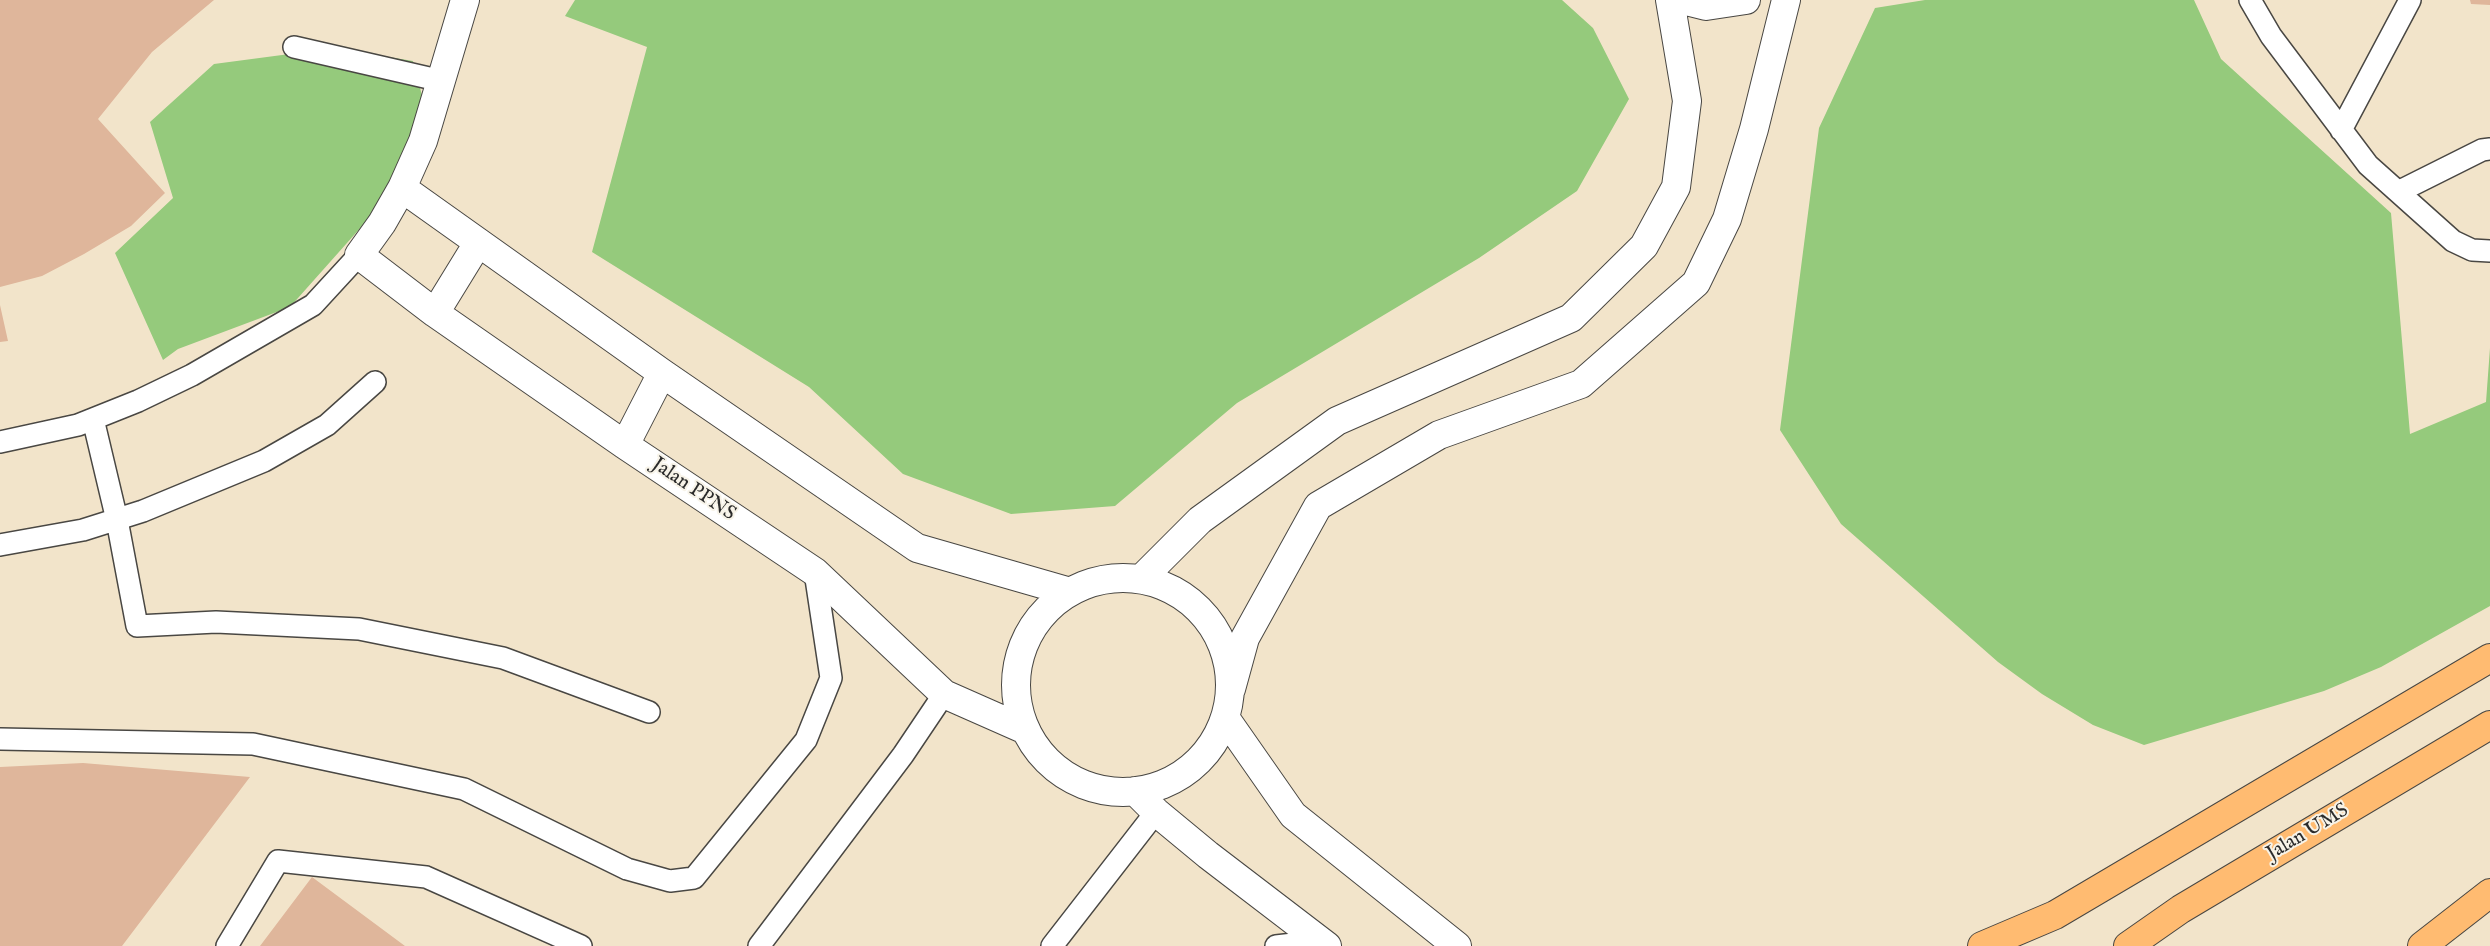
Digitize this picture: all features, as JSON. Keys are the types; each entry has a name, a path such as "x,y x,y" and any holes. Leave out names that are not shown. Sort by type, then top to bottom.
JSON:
{"highway":[{"path":"1982,946 2055,915 2490,658"},
{"name":"Jalan UMS","path":"2128,946 2181,909 2490,725"},
{"path":"2422,946 2490,893"}],"street":[{"path":"358,255 382,223 402,188 423,141 465,0"},
{"path":"1141,579 1200,520 1337,420 1571,318 1644,246 1676,187 1687,101 1670,0"},
{"path":"1682,0 1706,6 1746,0"},
{"path":"1231,689 1227,658 1218,637 1196,606 1170,588 1141,579 1104,579 1070,592 1044,612 1027,638 1016,668 1016,699 1021,728 1029,745 1042,759 1084,785 1111,791 1135,791 1168,782 1193,767 1212,745 1226,719 1231,689 1245,638 1318,506 1440,435 1581,384 1696,282 1727,219 1754,129 1786,0"},
{"path":"402,188 662,373 917,548 1070,592"},
{"path":"435,313 478,243"},
{"name":"Jalan PPNS","path":"358,255 435,313 625,445 815,572 944,694 1021,728"},
{"path":"625,445 662,373"},
{"path":"1226,719 1293,815 1457,946"},
{"path":"1135,791 1156,812 1324,943"}],"lane":[{"path":"2250,0 2271,36 2368,165 2400,191 2454,241 2472,250 2490,251"},
{"path":"2341,130 2410,0"},
{"path":"294,47 442,82"},
{"path":"2400,191 2482,150 2490,149"},
{"path":"0,442 78,425 138,401 192,375 313,305 358,255"},
{"path":"0,545 83,530 117,520 194,491 264,461 327,425 375,382"},
{"path":"93,419 117,520 137,626 216,622 359,629 503,658 648,712"},
{"path":"0,739 253,744 464,789 626,869 670,882 694,878 806,740 831,678 815,572"},
{"path":"759,946 903,755 944,694"},
{"path":"1052,946 1156,812"},
{"path":"227,946 278,861 426,877 581,946"},
{"path":"1276,946 1324,943"}],"green space":[{"path":"575,0 1562,0 1593,28 1629,99 1577,191 1479,258 1237,403 1115,506 1011,514 903,474 809,387 592,252 647,47 565,16"},
{"path":"1925,0 2194,0 2221,59 2391,213 2410,434 2486,402 2490,348 2490,606 2381,667 2324,691 2144,745 2093,725 2042,694 1998,662 1841,524 1780,430 1819,128 1875,8"},
{"path":"335,48 413,61 425,107 387,198 290,307 178,349 163,360 115,253 173,198 150,122 214,64"}],"building":[{"path":"0,0 214,0 152,52 98,119 165,193 131,226 84,254 42,276 0,287"},
{"path":"2470,0 2490,0 2490,5 2471,4"},
{"path":"0,305 8,341 0,342"},
{"path":"83,763 250,777 122,946 0,946 0,767"},
{"path":"312,877 405,946 260,946"}]}
